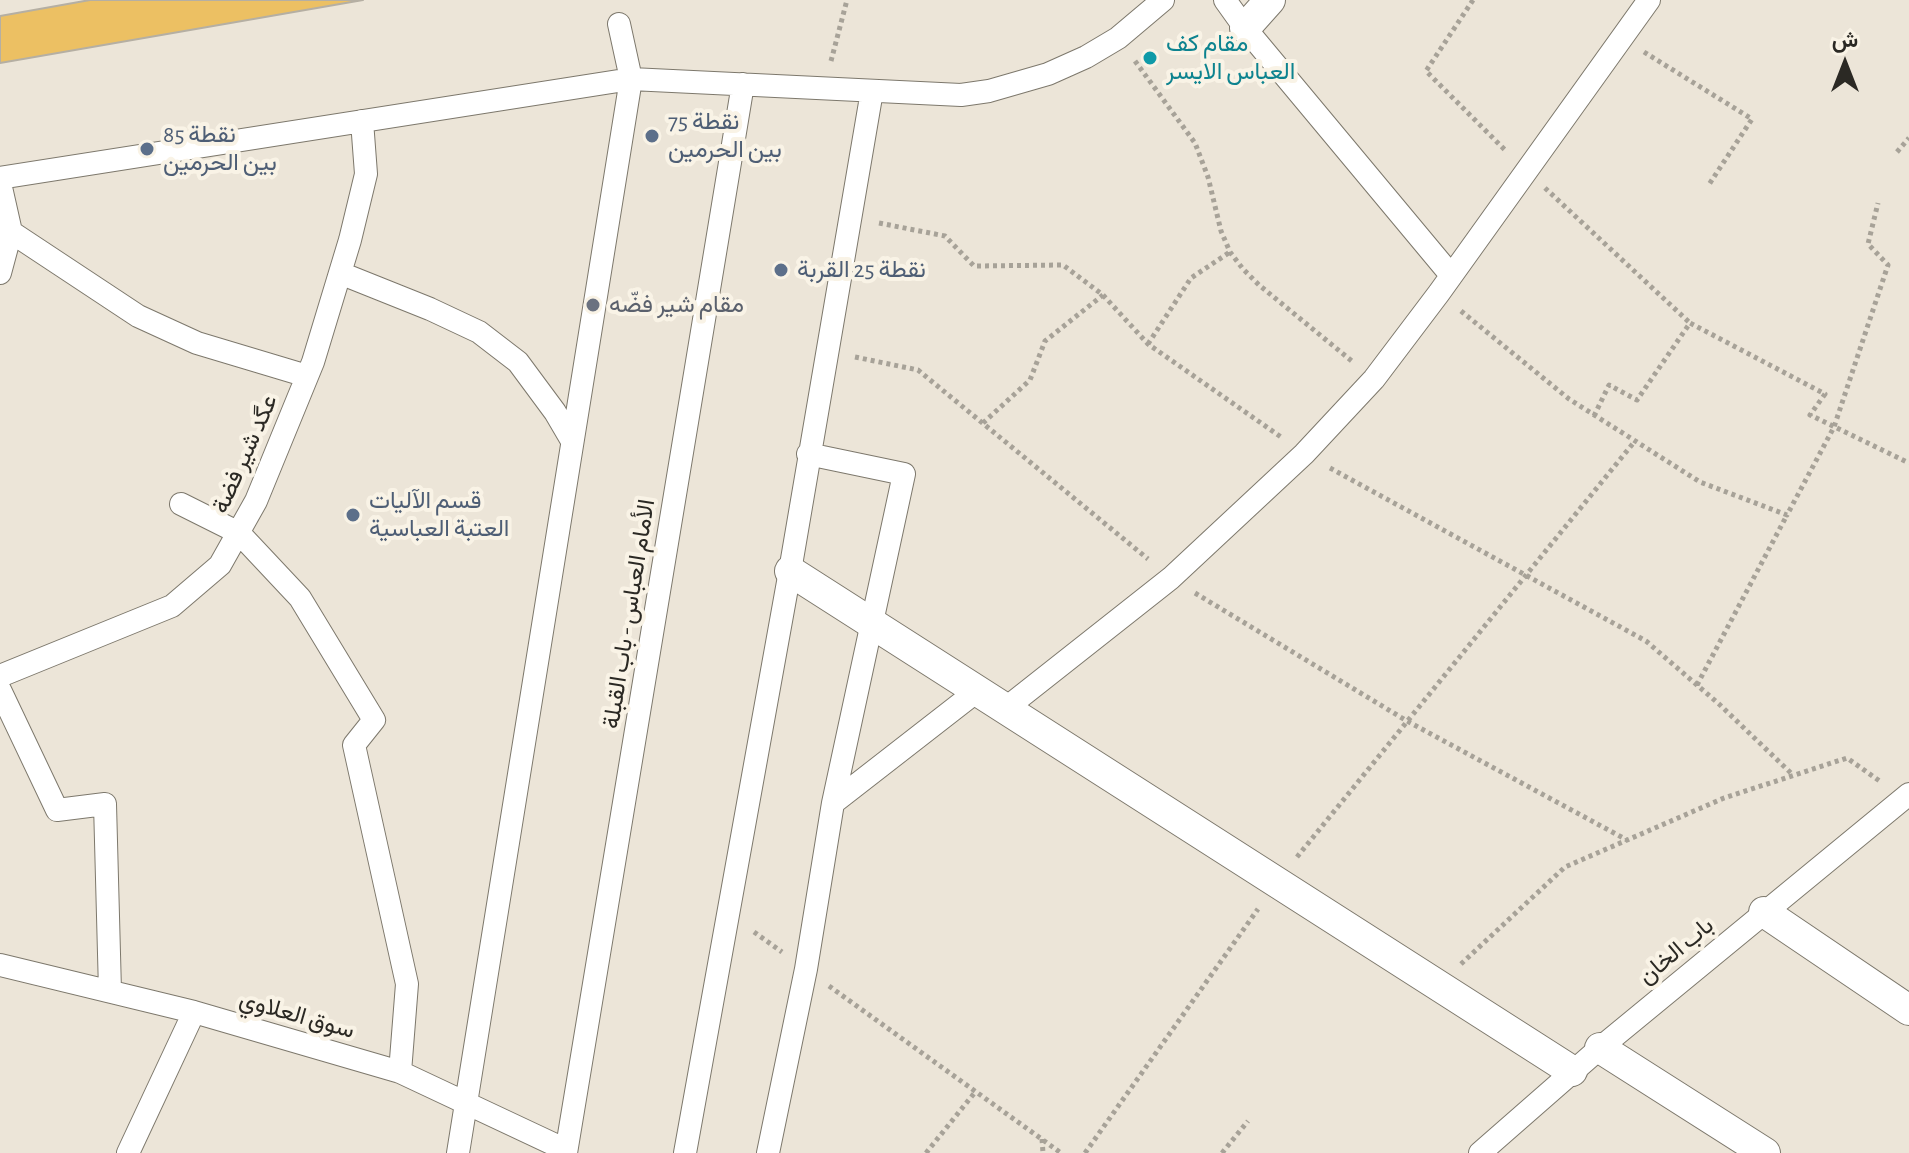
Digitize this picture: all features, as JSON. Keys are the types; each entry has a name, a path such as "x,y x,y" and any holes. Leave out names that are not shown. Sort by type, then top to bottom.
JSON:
{"street":[{"path":"0,273 11,232 0,180 631,79 961,95 1011,86 1086,57 1118,38 1163,0"},
{"path":"1225,0 1444,283"},
{"path":"1245,28 1270,0"},
{"path":"1005,709 1171,578 1304,454 1374,379 1649,0"},
{"path":"458,1153 631,79 619,24"},
{"name":"الأمام العباس - باب القبلة","path":"566,1152 743,84"},
{"path":"685,1153 790,571 872,91"},
{"name":"عگد شير فضة","path":"0,676 172,606 220,565 256,501 307,376 340,273 366,174 362,121"},
{"path":"11,232 138,316 197,343 307,376"},
{"path":"340,273 479,332 518,362 572,441"},
{"path":"768,1153 806,969 833,803 904,474 808,454"},
{"path":"181,504 239,533 300,598 374,720 354,745 407,984 400,1072"},
{"path":"790,571 1572,1071"},
{"path":"0,690 57,810 105,804 110,991"},
{"path":"833,803 977,691"},
{"name":"باب الخان","path":"1480,1153 1572,1071 1907,796"},
{"path":"1764,912 1909,1010"},
{"name":"سوق العلاوي","path":"0,965 194,1012 400,1072 566,1152"},
{"path":"128,1153 194,1012"},
{"path":"1600,1048 1765,1153"}],"path":[{"path":"823,89 847,0"},
{"path":"1118,38 1195,143 1230,252 1259,285 1374,379"},
{"path":"1622,38 1752,119 1708,186"},
{"path":"1897,152 1909,138"},
{"path":"1697,685 1834,427 1888,265 1868,244 1878,203"},
{"path":"850,218 945,236 974,266 1063,265 1103,295 1148,344 1304,454 1646,641 1793,775"},
{"path":"1148,344 1191,278 1230,252"},
{"path":"1444,283 1569,399 1594,416 1700,482 1787,515"},
{"path":"983,423 1030,380 1045,341 1103,295"},
{"path":"1594,416 1609,385 1637,400 1690,323 1825,394 1810,415 1909,463"},
{"path":"827,351 918,370 1171,578 1407,721 1627,840"},
{"path":"1085,1153 1277,882 1635,441"},
{"path":"1439,986 1565,867 1724,798 1847,758 1907,796"},
{"path":"727,913 1061,1153"},
{"path":"926,1153 976,1091"},
{"path":"1222,1153 1248,1121"},
{"path":"1042,1139 1043,1153"}],"building":[{"path":"90,0 363,0 0,63 0,16"}],"place":[{"name":"مقام كف العباس الايسر","path":"1150,58"},
{"name":"نقطة 75 بين الحرمين","path":"652,136"},
{"name":"نقطة 85 بين الحرمين","path":"147,149"},
{"name":"نقطة 25 القربة","path":"781,270"},
{"name":"مقام شير فضّه","path":"593,305"},
{"name":"قسم الآليات العتبة العباسية","path":"353,515"}]}
